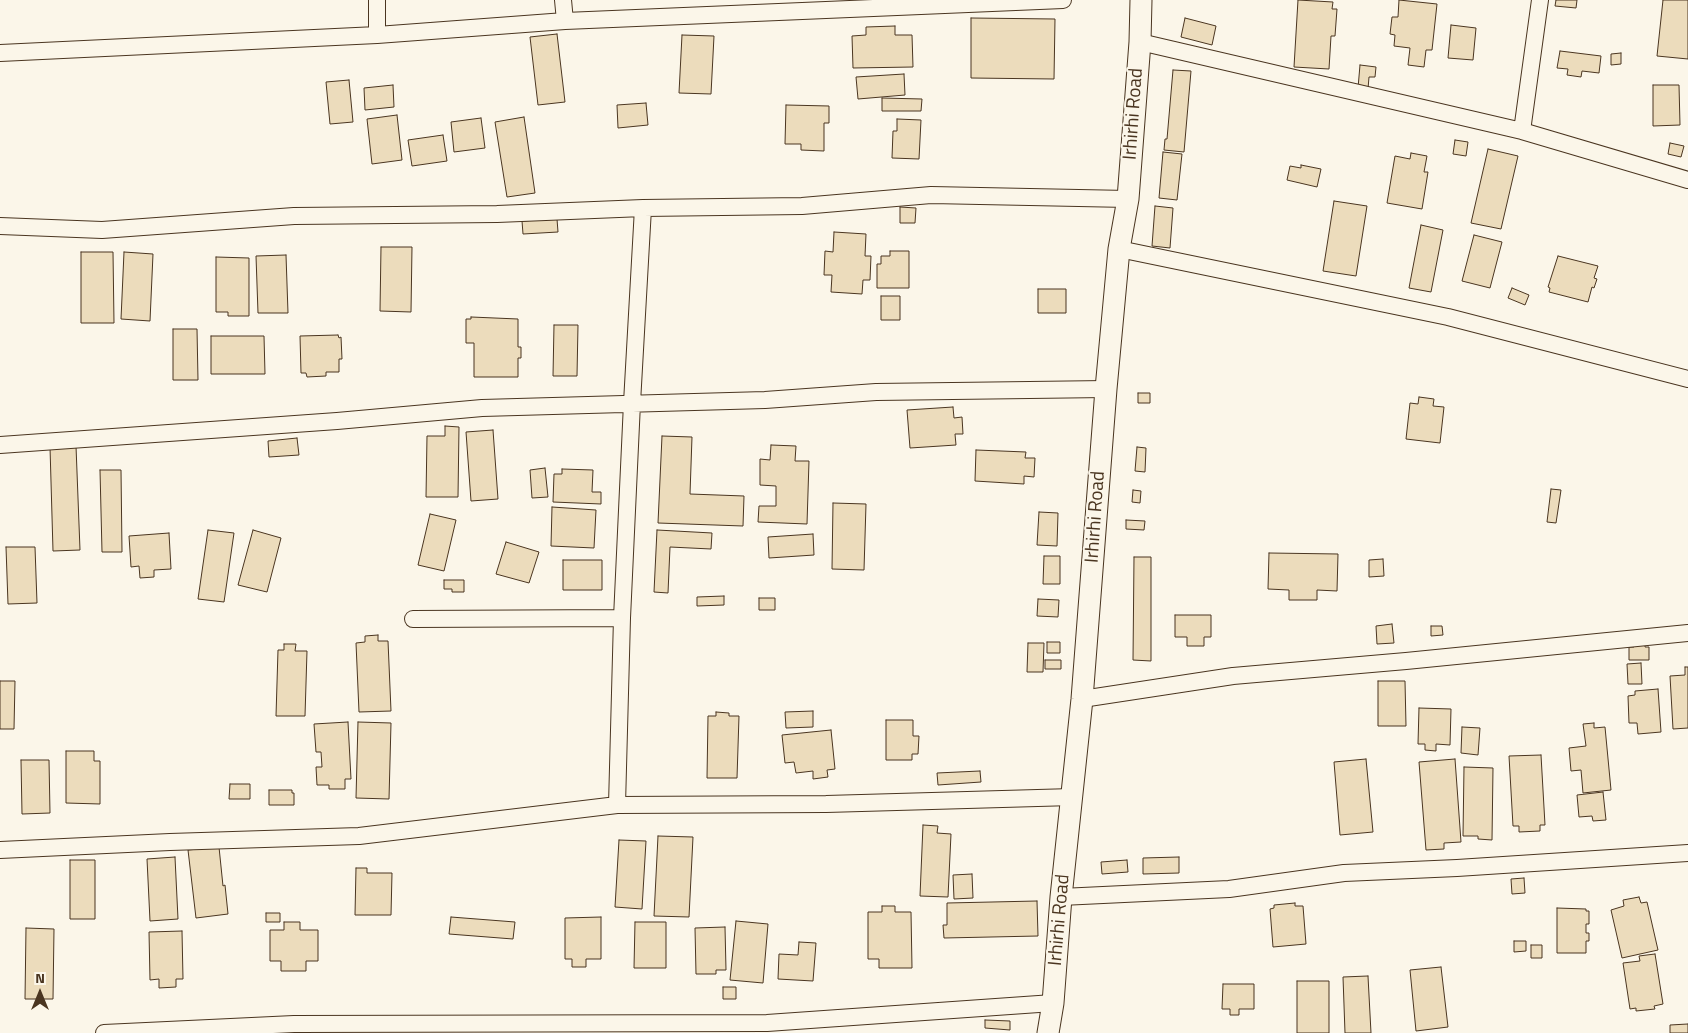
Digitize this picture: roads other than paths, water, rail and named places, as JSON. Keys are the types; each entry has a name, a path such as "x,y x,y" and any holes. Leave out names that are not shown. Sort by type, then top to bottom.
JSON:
{"street":[{"path":"377,0 378,35"},
{"path":"563,0 565,21"},
{"path":"0,53 378,35 565,21 1063,0"},
{"name":"Irhirhi Road","path":"1048,1033 1082,699 1119,249 1128,199 1140,42 1141,0"},
{"path":"1522,131 1540,0"},
{"path":"1140,42 1522,131 1688,180"},
{"path":"0,226 102,230 294,216 497,214 643,208 802,206 932,195 1128,199"},
{"path":"617,805 622,618 643,208"},
{"path":"1119,249 1448,318 1688,379"},
{"path":"0,445 328,422 482,408 765,400 876,392 1106,389"},
{"path":"413,619 622,618"},
{"path":"1082,699 1233,676 1688,633"},
{"path":"0,850 359,836 617,805 826,804 1072,798"},
{"path":"1062,897 1229,889 1344,873 1688,853"},
{"path":"104,1033 294,1024 767,1023 1052,1003"}]}
